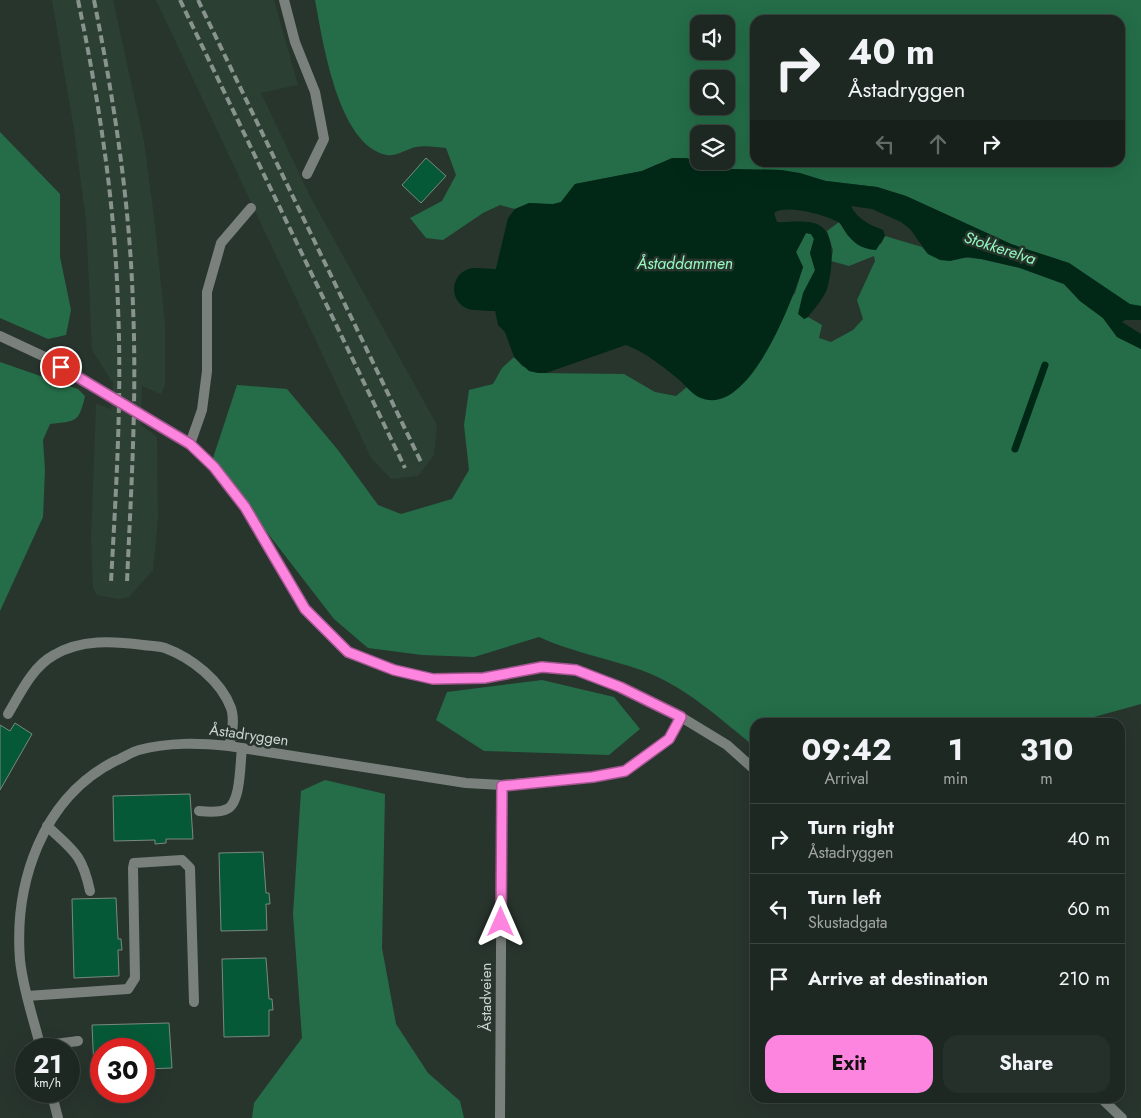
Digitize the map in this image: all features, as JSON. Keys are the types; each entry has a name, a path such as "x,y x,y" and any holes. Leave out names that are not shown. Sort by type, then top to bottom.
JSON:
{"street":[{"path":"284,0 295,42 316,92 324,139 308,174"},
{"path":"190,444 202,410 207,371 207,292 221,243 251,208"},
{"path":"0,336 45,357 190,444 214,467 245,507 305,609 348,652 394,670 433,679 484,678 542,667 576,670 620,687 681,717 727,744 750,765"},
{"path":"8,714 36,669 53,655 71,648 105,640 165,648 198,666 218,686 231,709 233,728 229,746"},
{"name":"Åstadryggen","path":"38,1038 20,961 25,877 38,841 47,826 76,789 95,771 138,750 191,742 229,746 466,784 502,786 593,777 625,771 669,739 681,717"},
{"path":"199,812 219,812 229,809 236,800 242,748"},
{"name":"Åstadveien","path":"500,1118 502,786"},
{"path":"47,826 80,858 85,867 90,891"},
{"path":"27,996 128,989 135,978 134,863 140,861 182,860 190,868 194,1002"},
{"path":"54,1103 58,1118"},
{"path":"1106,1103 1122,1118"}],"shaded area":[{"path":"52,0 113,0 144,141 154,217 165,323 165,385 161,394 142,386 141,425 157,437 158,519 153,570 129,597 118,599 97,595 93,588 91,539 96,404 111,409 113,383 92,350 86,220 74,130"},
{"path":"156,0 274,0 298,85 261,93 311,198 437,425 434,455 418,476 391,479 371,458"}],"green space":[{"path":"315,0 1141,0 1141,306 1130,305 1069,263 1011,244 906,196 877,187 826,181 781,170 735,169 735,125 690,125 690,163 658,164 642,171 575,184 561,202 553,205 529,203 515,209 500,205 483,213 443,240 426,238 410,218 442,201 456,175 446,148 420,146 397,154 387,155 370,147 356,133 345,113 328,65"},
{"path":"0,132 60,194 60,257 71,310 66,335 48,339 0,318"},
{"path":"839,222 848,236 881,244 885,236 922,247 928,254 950,261 959,257 981,259 1020,268 1064,284 1080,301 1103,318 1117,337 1141,349 1141,704 1090,718 750,718 750,743 687,694 657,677 539,637 474,657 422,655 368,648 334,619 212,461 237,385 287,389 338,450 378,505 401,514 452,499 469,470 464,425 469,390 493,384 502,368 514,357 522,366 538,373 624,374 655,392 676,396 687,387 700,398 795,293 803,267 796,252 806,233 811,234 814,239 810,253 815,270 804,319 808,317 822,325 819,338 831,342 853,330 863,319 857,300 875,261 874,256 849,266 831,261 833,250 827,231"},
{"path":"0,362 78,389 85,396 78,416 71,421 50,424 43,440 45,470 43,517 0,611"},
{"path":"542,680 614,697 640,729 609,755 484,751 436,720 447,692"},
{"path":"325,780 385,794 382,948 396,1024 428,1073 460,1101 464,1118 252,1118 254,1103 302,1038 293,914 301,791"}],"water":[{"name":"Åstaddammen","path":"672,158 687,158 690,159 690,170 781,170 800,173 826,181 877,187 906,196 1011,244 1069,263 1130,304 1141,306 1141,320 1125,320 1122,322 1141,334 1141,349 1117,337 1103,318 1080,301 1064,284 1020,268 981,259 968,257 950,261 940,260 928,254 910,229 901,222 872,209 851,206 860,218 883,230 885,236 876,250 858,245 851,239 841,224 824,216 796,210 774,213 777,222 809,222 819,225 825,230 829,236 832,254 827,289 808,317 804,319 798,314 803,293 815,270 810,253 814,239 811,234 806,233 796,252 803,267 779,328 752,374 736,390 719,399 698,397 659,364 640,351 626,345 546,373 529,371 514,357 505,332 498,325 493,300 495,273 508,218 515,209 529,203 553,204 561,202 575,184 642,171"}],"building":[{"path":"426,158 446,176 421,203 402,185"},
{"path":"15,723 32,734 0,790 0,725 10,731"},
{"path":"190,794 193,839 166,839 166,843 155,844 155,840 114,841 113,796"},
{"path":"263,852 266,893 269,893 270,904 266,904 267,930 221,931 219,853"},
{"path":"116,898 118,939 121,939 122,950 118,950 119,976 74,978 72,899"},
{"path":"266,958 269,999 272,999 273,1010 269,1010 269,1036 224,1037 222,959"},
{"path":"169,1023 172,1068 155,1069 155,1038 93,1038 92,1025"}],"waterway":[{"path":"475,289 493,290"},
{"path":"1015,449 1045,365"}],"railway":[{"path":"78,0 105,152 116,268 119,410 111,582"},
{"path":"94,0 120,152 131,268 134,410 127,582"},
{"path":"180,0 405,468"},
{"path":"198,0 422,464"}],"route":[{"path":"61,367 190,444 214,467 245,507 305,609 348,652 394,670 433,679 484,678 542,667 576,670 620,687 681,717 669,739 625,771 593,777 502,786 501,922"}],"water label":[{"name":"Stokkerelva","path":"1000,248"}]}
